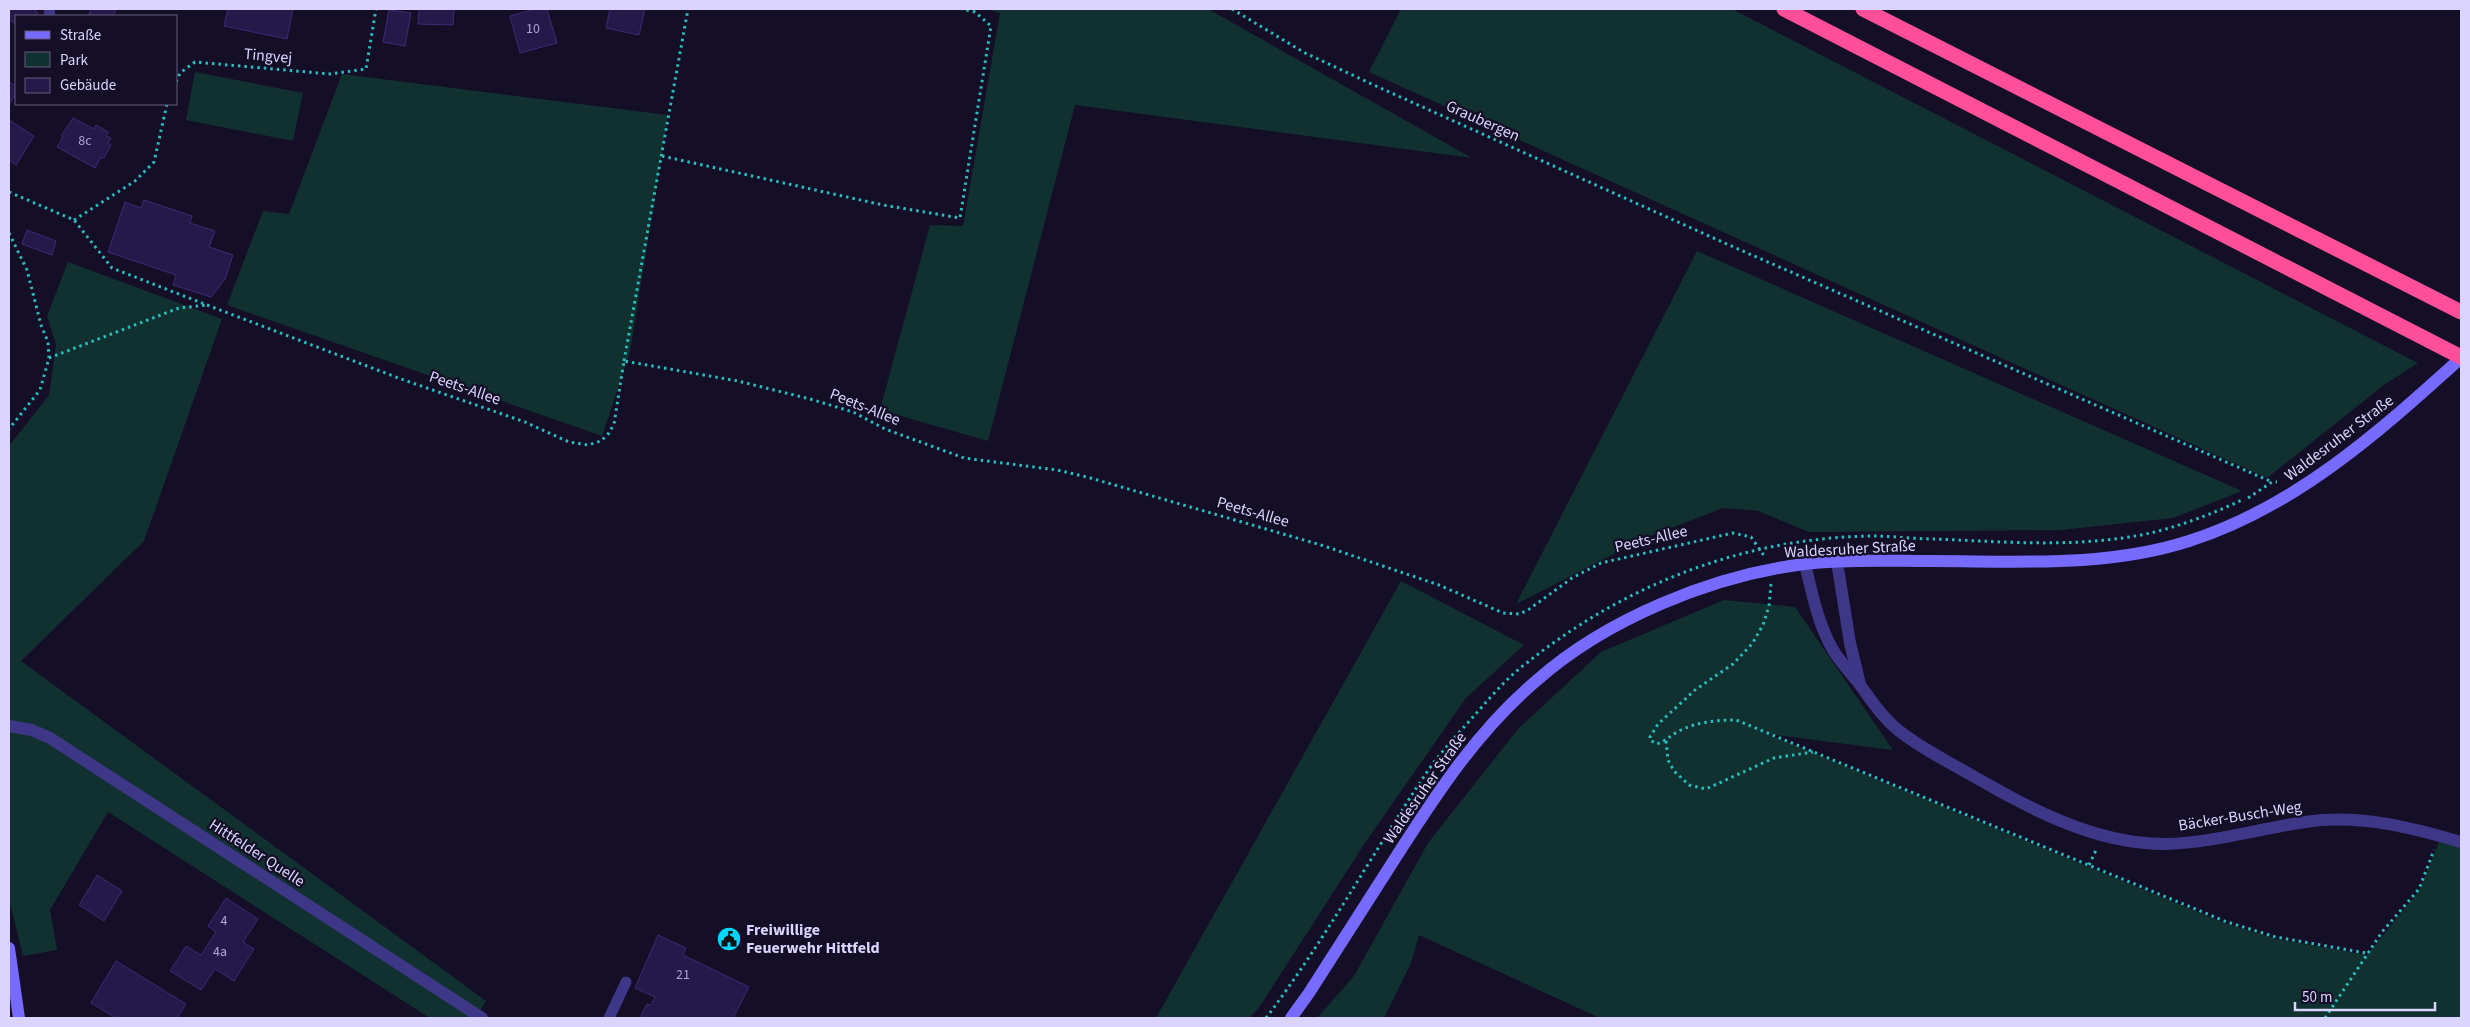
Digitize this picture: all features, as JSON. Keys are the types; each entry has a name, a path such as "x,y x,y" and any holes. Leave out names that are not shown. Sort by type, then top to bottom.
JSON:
{"highway":[{"path":"1784,9 2461,357"},
{"path":"1863,9 2461,312"}],"street":[{"name":"Waldesruher Straße","path":"1290,1018 1309,993 1435,796 1470,749 1535,681 1566,656 1625,622 1677,597 1769,570 1805,564 1837,562 2038,562 2088,560 2142,553 2188,542 2257,514 2306,484 2374,435 2461,357"},
{"name":"Bäcker-Busch-Weg","path":"1837,562 1850,643 1860,684"},
{"name":"Bäcker-Busch-Weg","path":"1805,564 1820,622 1832,649 1846,670 1860,684 1884,716 1914,742 1996,789 2064,823 2103,836 2164,844 2199,842 2307,822 2366,820 2403,826 2461,842"},
{"name":"Hittfelder Quelle","path":"9,726 32,730 50,738 482,1018"},
{"path":"9,948 19,1018"}],"lane":[{"path":"609,1018 626,982"}],"path":[{"name":"Tingvej","path":"178,78 180,73 195,62 330,74 366,70 376,9"},
{"path":"624,360 688,9"},
{"path":"662,156 883,205 960,218 991,26 975,12 962,9"},
{"name":"Graubergen","path":"1232,9 1305,52 1332,65 1729,245 2272,482"},
{"path":"74,220 134,181 154,162 167,105"},
{"name":"Peets-Allee","path":"9,192 74,220 112,268 401,379 525,422 570,442 588,445 601,441 609,434 614,424 624,360 738,381 810,399 853,412 885,429 964,458 1057,470 1087,477 1321,545 1439,585 1503,613 1519,614 1528,610 1572,578 1601,563 1629,555 1733,533 1751,536 1760,548"},
{"path":"9,233 27,270 41,325 48,342 49,358 40,390 9,429"},
{"path":"49,358 179,308 207,305"},
{"path":"1266,1018 1309,958 1428,771 1456,735 1526,663 1577,625 1650,586 1719,559 1760,548 1871,536 2036,543 2113,539 2148,534 2218,511 2248,498 2272,482 2306,484"},
{"path":"1772,588 1763,625 1752,644 1733,664 1695,690 1653,730 1650,737 1652,742 1657,744 1666,741 1681,730 1721,720 1736,720 2228,922 2276,937 2366,953"},
{"path":"1666,741 1668,760 1674,771 1689,785 1706,789 1774,758 1814,752"},
{"path":"2325,1018 2366,953 2418,889 2439,836"}],"green space":[{"path":"986,9 1208,9 1472,158 1075,105 988,441 880,410 930,225 963,226 1000,13"},
{"path":"1401,9 1732,9 2418,363 2384,385 2267,478 1369,72"},
{"path":"195,72 303,93 293,141 186,120"},
{"path":"342,74 668,115 630,352 602,436 227,305 263,211 289,214"},
{"path":"1697,251 2242,491 2173,518 2061,530 1809,532 1758,511 1723,508 1643,539 1516,604"},
{"path":"68,262 222,319 144,541 21,661 486,1001 475,1018 430,1018 108,812 50,910 57,950 23,956 9,899 9,446 49,395 56,345 47,316"},
{"path":"1401,581 1524,645 1466,698 1367,840 1258,1009 1249,1018 1156,1018"},
{"path":"1724,600 1795,607 1893,750 1768,734 2227,924 2277,939 2367,955 2419,891 2441,837 2461,844 2461,1018 1600,1018 1419,935 1411,963 1384,1018 1317,1018 1354,976 1428,843 1518,729 1601,652"}],"building":[{"path":"9,9 34,9 38,13 35,15 15,15 15,23 9,20"},
{"path":"91,9 116,9 113,15 88,15"},
{"path":"228,9 293,9 287,39 224,26"},
{"path":"419,9 454,9 453,25 418,24"},
{"path":"535,9 547,9 557,43 520,53 510,16"},
{"path":"610,9 645,9 639,35 606,28"},
{"path":"389,10 411,13 405,46 383,42"},
{"path":"9,82 15,85 15,95 9,105"},
{"path":"73,118 94,129 96,125 108,132 106,136 111,138 108,143 111,145 104,158 101,157 95,168 57,147 63,137 61,136"},
{"path":"9,120 34,136 16,165 9,160"},
{"path":"144,200 192,216 190,223 215,231 209,247 233,255 225,279 211,297 173,285 176,275 108,252 125,202 141,208"},
{"path":"27,230 56,241 52,255 22,244"},
{"path":"97,875 122,891 104,921 79,905"},
{"path":"226,898 258,919 243,942 254,949 234,981 215,969 201,990 170,971 186,946 201,955 216,932 208,926"},
{"path":"658,935 686,948 683,955 749,987 733,1018 640,1018 647,1004 651,1005 655,997 635,988"},
{"path":"116,961 186,1004 177,1018 116,1018 91,1003"}],"place":[{"name":"Freiwillige Feuerwehr Hittfeld","path":"729,939"}]}
